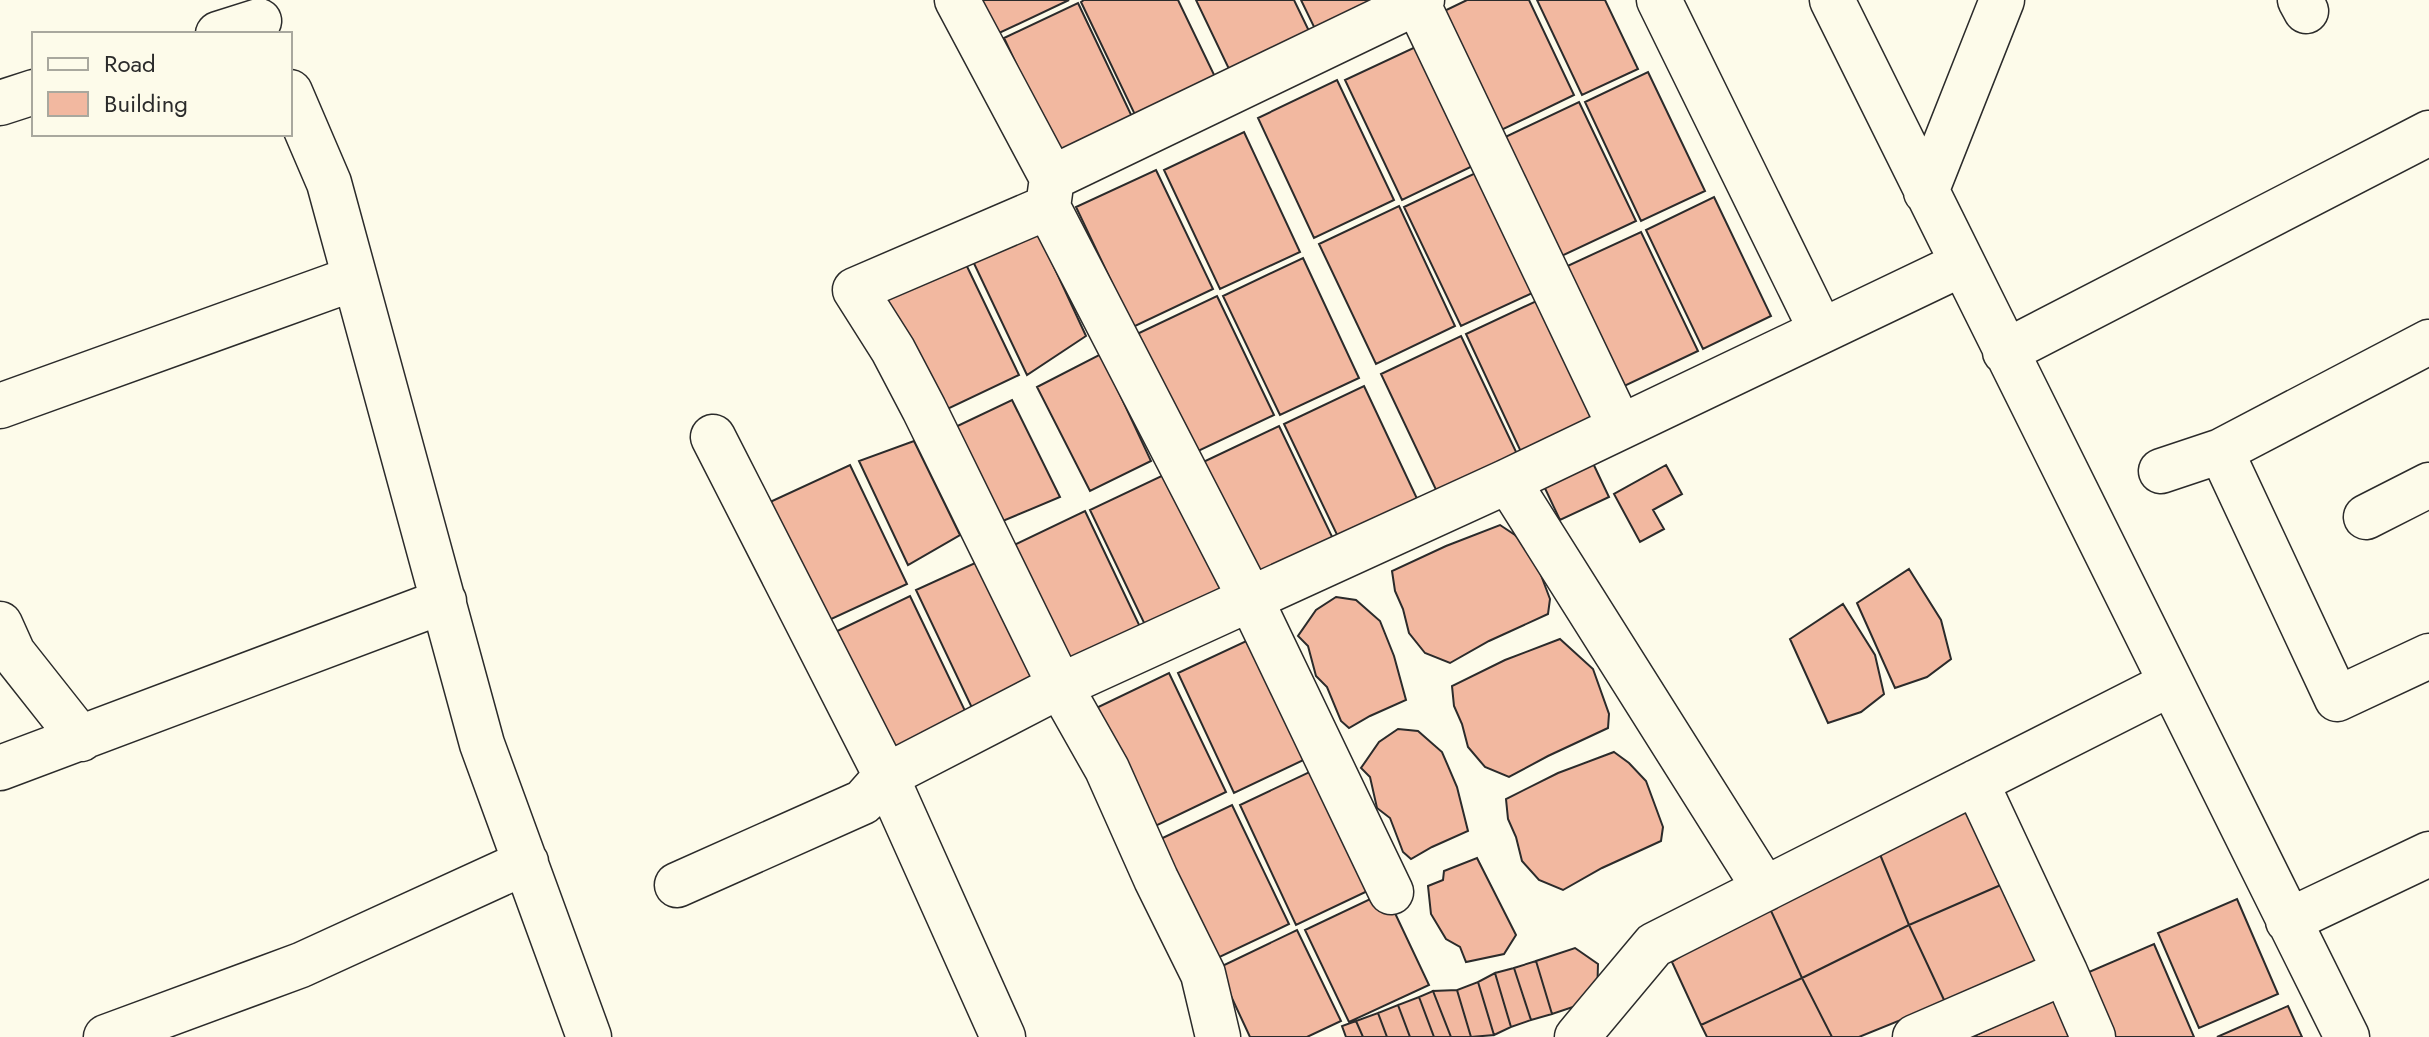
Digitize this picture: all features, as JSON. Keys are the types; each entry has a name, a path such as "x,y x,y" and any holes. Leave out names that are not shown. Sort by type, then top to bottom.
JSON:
{"street":[{"path":"957,0 1391,892"},
{"path":"1659,0 1821,330"},
{"path":"1832,0 2347,1037"},
{"path":"1926,192 2002,0"},
{"path":"1218,1037 1203,974 1107,769 1060,686 893,350 855,290 1050,193 1418,1 1620,427"},
{"path":"223,32 260,18"},
{"path":"0,103 32,93"},
{"path":"292,97 329,183 482,744 589,1037"},
{"path":"2005,352 2429,133"},
{"path":"677,885 863,802 886,776 1060,686 1508,481 1962,264"},
{"path":"0,406 355,278"},
{"path":"2161,471 2221,451 2429,342"},
{"path":"713,437 886,776 1003,1037"},
{"path":"2221,451 2337,699 2429,656"},
{"path":"1508,481 1765,889"},
{"path":"2366,517 2429,485"},
{"path":"0,768 444,601"},
{"path":"0,624 13,653 81,739"},
{"path":"1577,1037 1654,945 2170,684"},
{"path":"1976,782 2093,1037"},
{"path":"2288,921 2429,854"},
{"path":"106,1037 301,965 526,862"},
{"path":"1915,1037 2065,972"}],"building":[{"path":"981,0 1069,0 997,34"},
{"path":"1178,0 1218,83 1138,121 1081,2"},
{"path":"1196,0 1294,0 1309,31 1229,69"},
{"path":"1301,0 1382,0 1316,31"},
{"path":"1467,0 1529,0 1574,95 1495,133 1438,14"},
{"path":"1537,0 1605,0 1638,69 1582,95"},
{"path":"1078,3 1135,123 1061,158 1004,38"},
{"path":"1424,43 1481,162 1402,200 1345,80"},
{"path":"1648,72 1705,191 1641,221 1585,102"},
{"path":"1337,80 1394,200 1314,238 1258,118"},
{"path":"1579,102 1636,221 1555,259 1499,140"},
{"path":"1244,132 1300,252 1220,289 1164,170"},
{"path":"1484,169 1541,289 1461,326 1404,207"},
{"path":"1156,170 1213,289 1133,327 1076,207"},
{"path":"1714,197 1771,316 1703,349 1646,230"},
{"path":"1399,206 1455,326 1376,364 1319,244"},
{"path":"1036,228 1086,336 1027,375 970,255"},
{"path":"1641,232 1698,351 1618,389 1561,269"},
{"path":"962,256 1019,375 939,413 878,300"},
{"path":"1303,258 1359,378 1280,415 1223,296"},
{"path":"1217,296 1274,415 1194,453 1137,334"},
{"path":"1545,297 1602,416 1522,454 1466,334"},
{"path":"1461,336 1518,456 1438,494 1381,374"},
{"path":"1101,354 1151,461 1090,491 1037,387"},
{"path":"1364,386 1420,505 1341,543 1284,424"},
{"path":"1012,400 1060,497 998,523 949,430"},
{"path":"1279,426 1336,545 1256,583 1199,464"},
{"path":"914,441 960,535 908,565 859,461"},
{"path":"1591,459 1609,497 1560,520 1542,482"},
{"path":"850,465 907,584 827,621 770,502"},
{"path":"1666,465 1682,494 1653,510 1664,529 1640,542 1614,494"},
{"path":"1170,472 1226,591 1147,629 1090,510"},
{"path":"1085,511 1142,631 1062,669 1006,549"},
{"path":"1500,525 1533,554 1550,599 1548,614 1450,663 1425,653 1409,633 1392,571"},
{"path":"986,558 1043,677 973,710 916,590"},
{"path":"1909,569 1941,620 1951,659 1927,677 1895,688 1857,603"},
{"path":"910,596 967,715 888,754 831,634"},
{"path":"1336,597 1356,600 1380,621 1406,700 1349,728 1341,721 1327,687 1316,676 1308,646 1298,636 1316,610"},
{"path":"1843,604 1875,655 1884,694 1861,712 1828,723 1790,639"},
{"path":"1257,636 1314,755 1234,793 1178,673"},
{"path":"1560,639 1593,669 1609,714 1608,728 1509,777 1485,767 1468,747 1454,706 1452,686 1505,660"},
{"path":"1169,673 1226,792 1147,830 1090,711"},
{"path":"1398,729 1418,731 1442,752 1457,787 1468,831 1411,859 1403,852 1390,818 1377,808 1370,777 1361,768 1379,742"},
{"path":"1614,752 1646,781 1663,827 1661,841 1563,890 1539,880 1522,861 1508,819 1506,799 1558,773"},
{"path":"1320,767 1376,887 1296,925 1240,805"},
{"path":"1966,803 2003,884 1909,925 1879,852"},
{"path":"1232,805 1289,924 1209,962 1152,843"},
{"path":"1879,852 1909,925 1802,978 1766,900"},
{"path":"1477,858 1516,935 1504,954 1466,962 1460,947 1446,939 1431,914 1428,886 1443,880 1444,871"},
{"path":"2003,884 2040,962 1945,1002 1909,925"},
{"path":"1385,892 1429,985 1349,1022 1305,930"},
{"path":"2237,899 2278,994 2199,1028 2158,933"},
{"path":"1766,900 1802,978 1701,1025 1672,962"},
{"path":"1909,925 1945,1002 1859,1037 1832,1037 1802,978"},
{"path":"1297,930 1341,1021 1307,1037 1250,1037 1218,968"},
{"path":"2154,944 2194,1037 2100,1037 2075,978"},
{"path":"1575,948 1598,964 1597,999 1552,1014 1536,961"},
{"path":"1536,961 1552,1014 1531,1020 1514,968"},
{"path":"1514,968 1531,1020 1511,1027 1495,973"},
{"path":"1495,973 1511,1027 1494,1035 1478,982"},
{"path":"1802,978 1832,1037 1707,1037 1701,1025"},
{"path":"1478,982 1494,1035 1471,1037 1457,990"},
{"path":"1457,990 1471,1037 1451,1037 1433,991"},
{"path":"1433,991 1451,1037 1434,1037 1419,997"},
{"path":"2059,996 2076,1037 1972,1037"},
{"path":"1419,997 1434,1037 1410,1037 1398,1005"},
{"path":"1398,1005 1410,1037 1387,1037 1378,1013"},
{"path":"2288,1006 2302,1037 2217,1037"},
{"path":"1378,1013 1387,1037 1363,1037 1356,1021"},
{"path":"1356,1021 1363,1037 1346,1037 1342,1026"}]}
